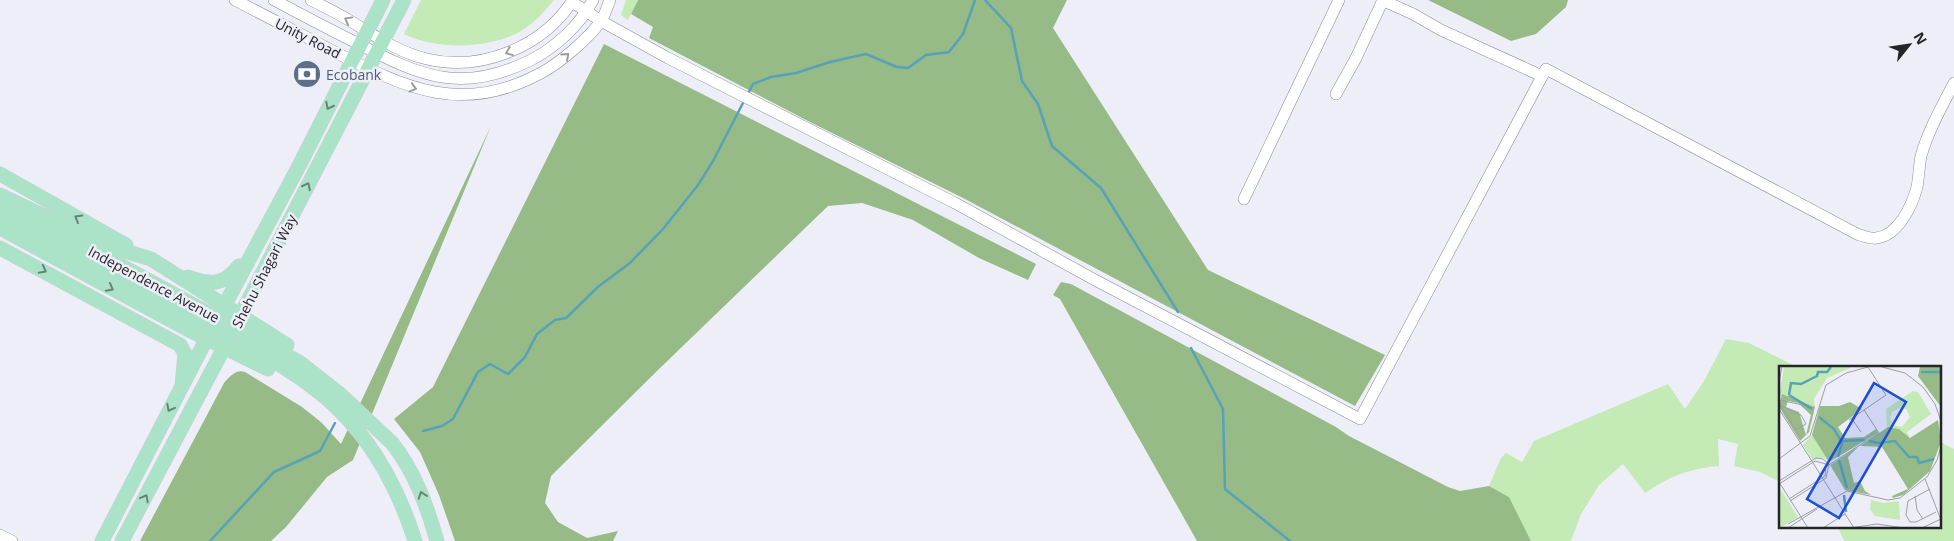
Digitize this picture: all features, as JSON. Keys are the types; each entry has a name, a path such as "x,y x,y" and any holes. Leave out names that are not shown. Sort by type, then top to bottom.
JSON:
{"main road":[{"name":"Shehu Shagari Way","path":"102,541 250,254 299,166 383,0"},
{"name":"Shehu Shagari Way","path":"122,541 226,345 404,0"},
{"path":"0,174 151,259"},
{"name":"Independence Avenue","path":"0,195 106,245 151,259 167,268 222,309 310,359 344,384 370,411 411,469 437,541"},
{"path":"0,204 7,221"},
{"name":"Independence Avenue","path":"7,221 130,270 299,362 341,394 392,444"},
{"name":"Independence Avenue","path":"7,221 208,337 274,372 304,391 330,412 382,463"},
{"name":"Independence Avenue","path":"7,221 221,333 293,373 331,403 366,441 382,463 400,500 415,541"},
{"path":"0,248 180,345 186,354 182,386"},
{"path":"167,268 201,281 217,282 233,274 250,254"}],"street":[{"name":"Unity Road","path":"235,0 368,69 406,86 427,92 454,94 480,94 517,85 548,69 562,60 601,21 610,0"},
{"name":"Unity Road","path":"274,0 376,54 414,71 430,76 469,78 504,72 542,55 587,12 593,0"},
{"path":"312,0 383,40 426,59 444,62 486,59 508,52 539,36 572,1 601,21 684,66 987,220 1095,280 1360,419 1546,69 1857,234 1874,238 1886,236 1891,232 1908,209 1917,187 1921,157 1930,132 1954,82"},
{"path":"1244,200 1339,0"},
{"path":"1336,94 1356,58 1383,0 1441,30 1542,76"},
{"path":"0,535 12,541"}],"green space":[{"path":"421,0 554,0 532,23 511,36 481,44 448,45 432,43 404,34"},
{"path":"626,0 638,0 628,20 621,15"},
{"path":"638,0 1067,0 1053,28 1208,270 1385,355 1355,406 965,199 808,121 649,38 653,27 631,14"},
{"path":"1428,0 1568,0 1566,7 1536,34 1511,41"},
{"path":"604,44 1036,264 1028,280 979,258 913,220 862,203 828,206 551,476 545,503 558,522 587,538 618,531 613,541 455,541 439,495 420,452 394,419 433,387"},
{"path":"491,126 353,460 327,477 286,527 271,541 140,541 224,383 236,372 245,372 302,407 321,422 341,444"},
{"path":"1061,282 1071,284 1336,427 1349,436 1448,487 1460,491 1489,486 1509,497 1531,541 1197,541 1060,299 1053,295"},
{"path":"1726,339 1749,343 1795,366 1779,366 1779,482 1760,472 1734,466 1738,444 1718,439 1719,466 1680,474 1645,493 1623,464 1599,485 1581,514 1571,541 1531,541 1509,497 1489,486 1501,458 1506,453 1522,462 1534,441 1668,384 1685,409 1704,381"},
{"path":"1942,443 1954,449 1954,541 1844,541 1838,528 1942,528"}],"waterway":[{"path":"748,94 753,84 771,77 796,73 830,62 866,54 897,67 908,68 926,55 949,52 963,34 975,0"},
{"path":"985,0 1011,28 1022,81 1038,104 1052,146 1101,188 1178,312"},
{"path":"423,431 442,426 453,419 478,372 490,364 508,374 525,357 537,334 555,320 566,318 599,286 630,263 663,229 698,185 713,161 744,101"},
{"path":"1191,348 1223,409 1225,489 1290,541"},
{"path":"210,541 274,472 320,451 335,423"}],"place":[{"name":"Ecobank","path":"307,74"}]}
